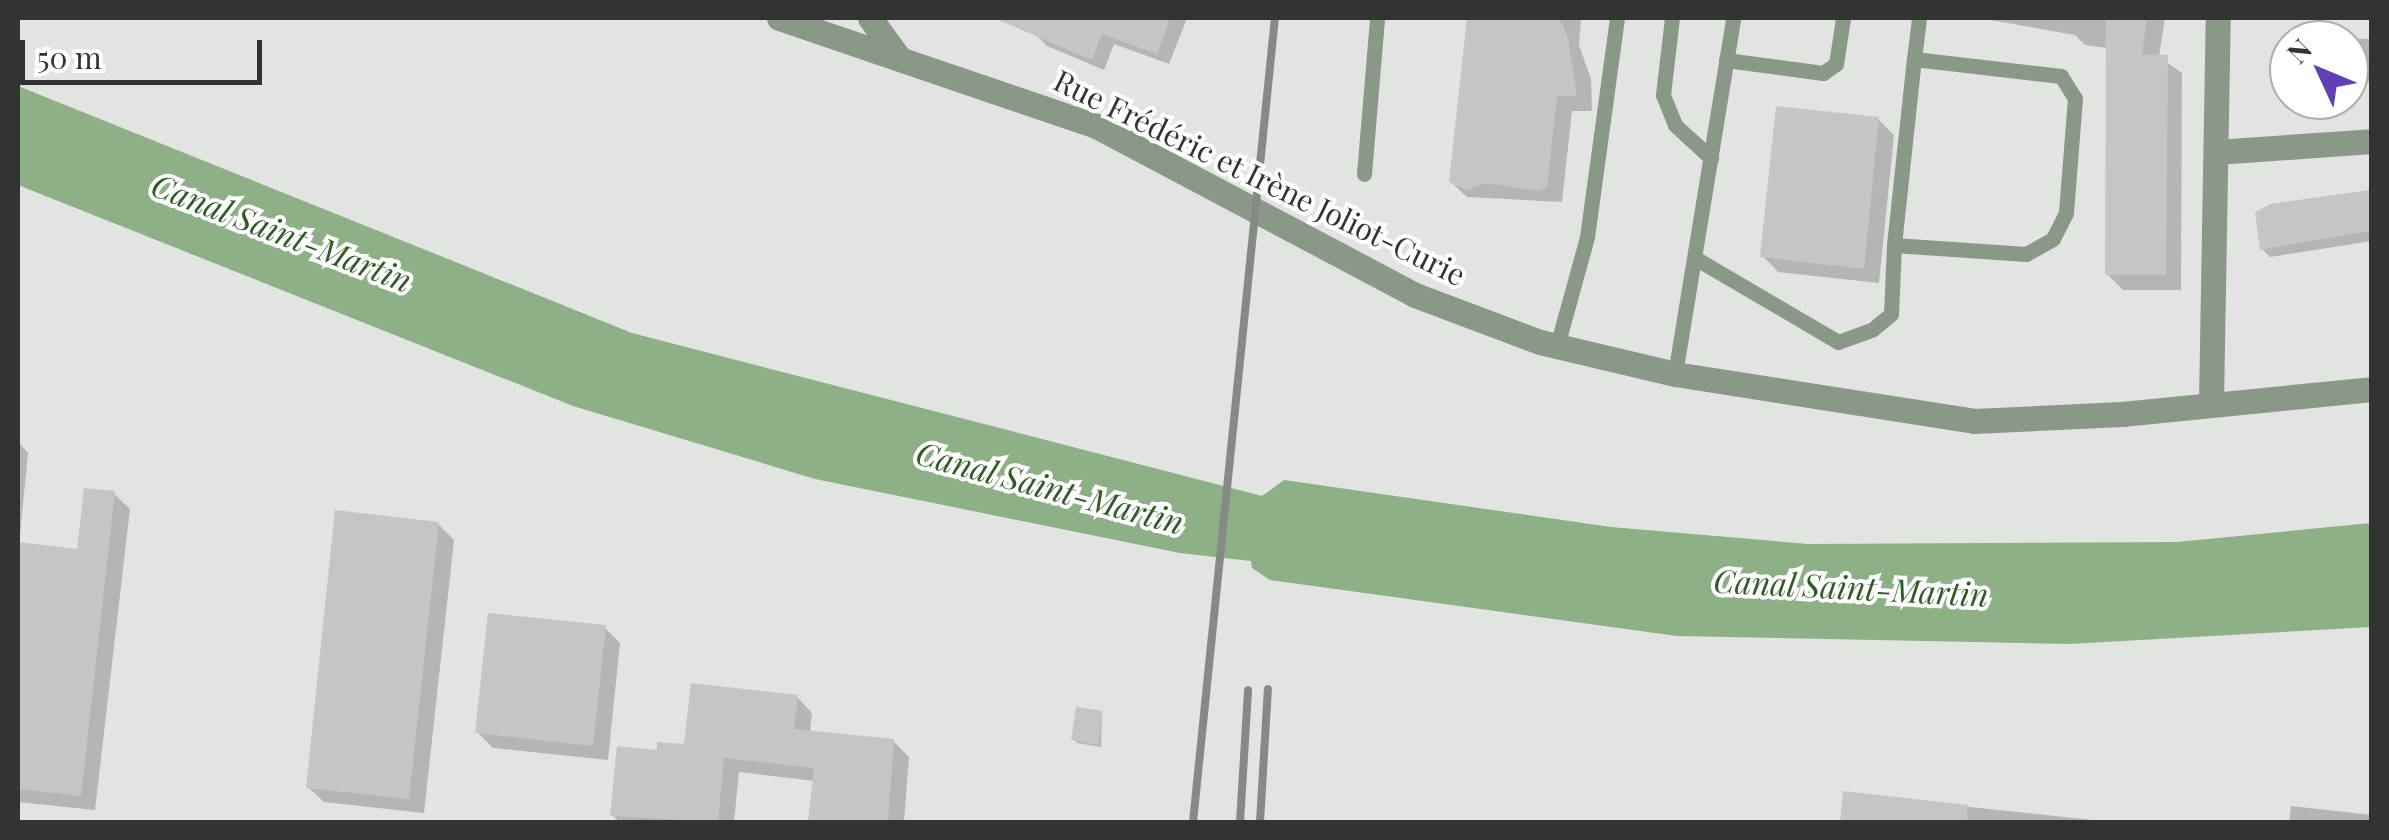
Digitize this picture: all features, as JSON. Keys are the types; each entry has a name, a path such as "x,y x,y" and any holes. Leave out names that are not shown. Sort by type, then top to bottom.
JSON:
{"street":[{"name":"Rue Frédéric et Irène Joliot-Curie","path":"779,18 1096,126 1415,296 1558,346 1674,374 1974,421 2372,388"},
{"path":"870,18 898,58"},
{"path":"2211,403 2218,18"},
{"path":"2216,152 2372,141"}],"lane":[{"path":"1364,174 1378,18"},
{"path":"1558,346 1587,237 1617,18"},
{"path":"1672,18 1663,95 1675,124 1711,158"},
{"path":"1674,374 1733,18"},
{"path":"1726,60 1823,74 1836,64 1843,18"},
{"path":"1695,258 1838,342 1873,329 1890,314 1918,18"},
{"path":"1894,245 2026,254 2053,240 2066,213 2075,98 2061,76 1914,60"}],"water":[{"name":"Canal Saint-Martin","path":"18,86 632,333 1262,496 1284,480 1611,527 1808,544 2177,542 2371,523 2371,627 2069,644 1677,636 1270,580 1252,568 1251,561 1180,553 815,479 573,406 18,185"}],"building":[{"path":"994,18 1170,18 1157,54 1102,34 1092,60"},
{"path":"1467,18 1559,18 1568,37 1577,96 1557,96 1547,187 1539,191 1486,183 1466,190 1449,182"},
{"path":"2106,18 2147,18 2142,54 2168,55 2166,275 2105,275"},
{"path":"1776,106 1879,117 1864,269 1760,257"},
{"path":"2369,190 2372,231 2260,250 2255,212 2271,204"},
{"path":"84,488 115,491 81,796 18,789 18,542 77,549"},
{"path":"335,510 439,522 409,799 306,788"},
{"path":"488,613 606,625 593,746 475,733"},
{"path":"691,683 798,695 794,729 894,739 888,822 808,822 814,768 724,758 718,822 610,816 617,746 657,750 657,742 684,744"},
{"path":"1076,707 1103,711 1098,745 1071,740"},
{"path":"1843,791 1968,805 1967,822 1840,822"}],"railway":[{"path":"1193,822 1275,18"},
{"path":"1260,822 1268,689"},
{"path":"1240,822 1248,690"}]}
